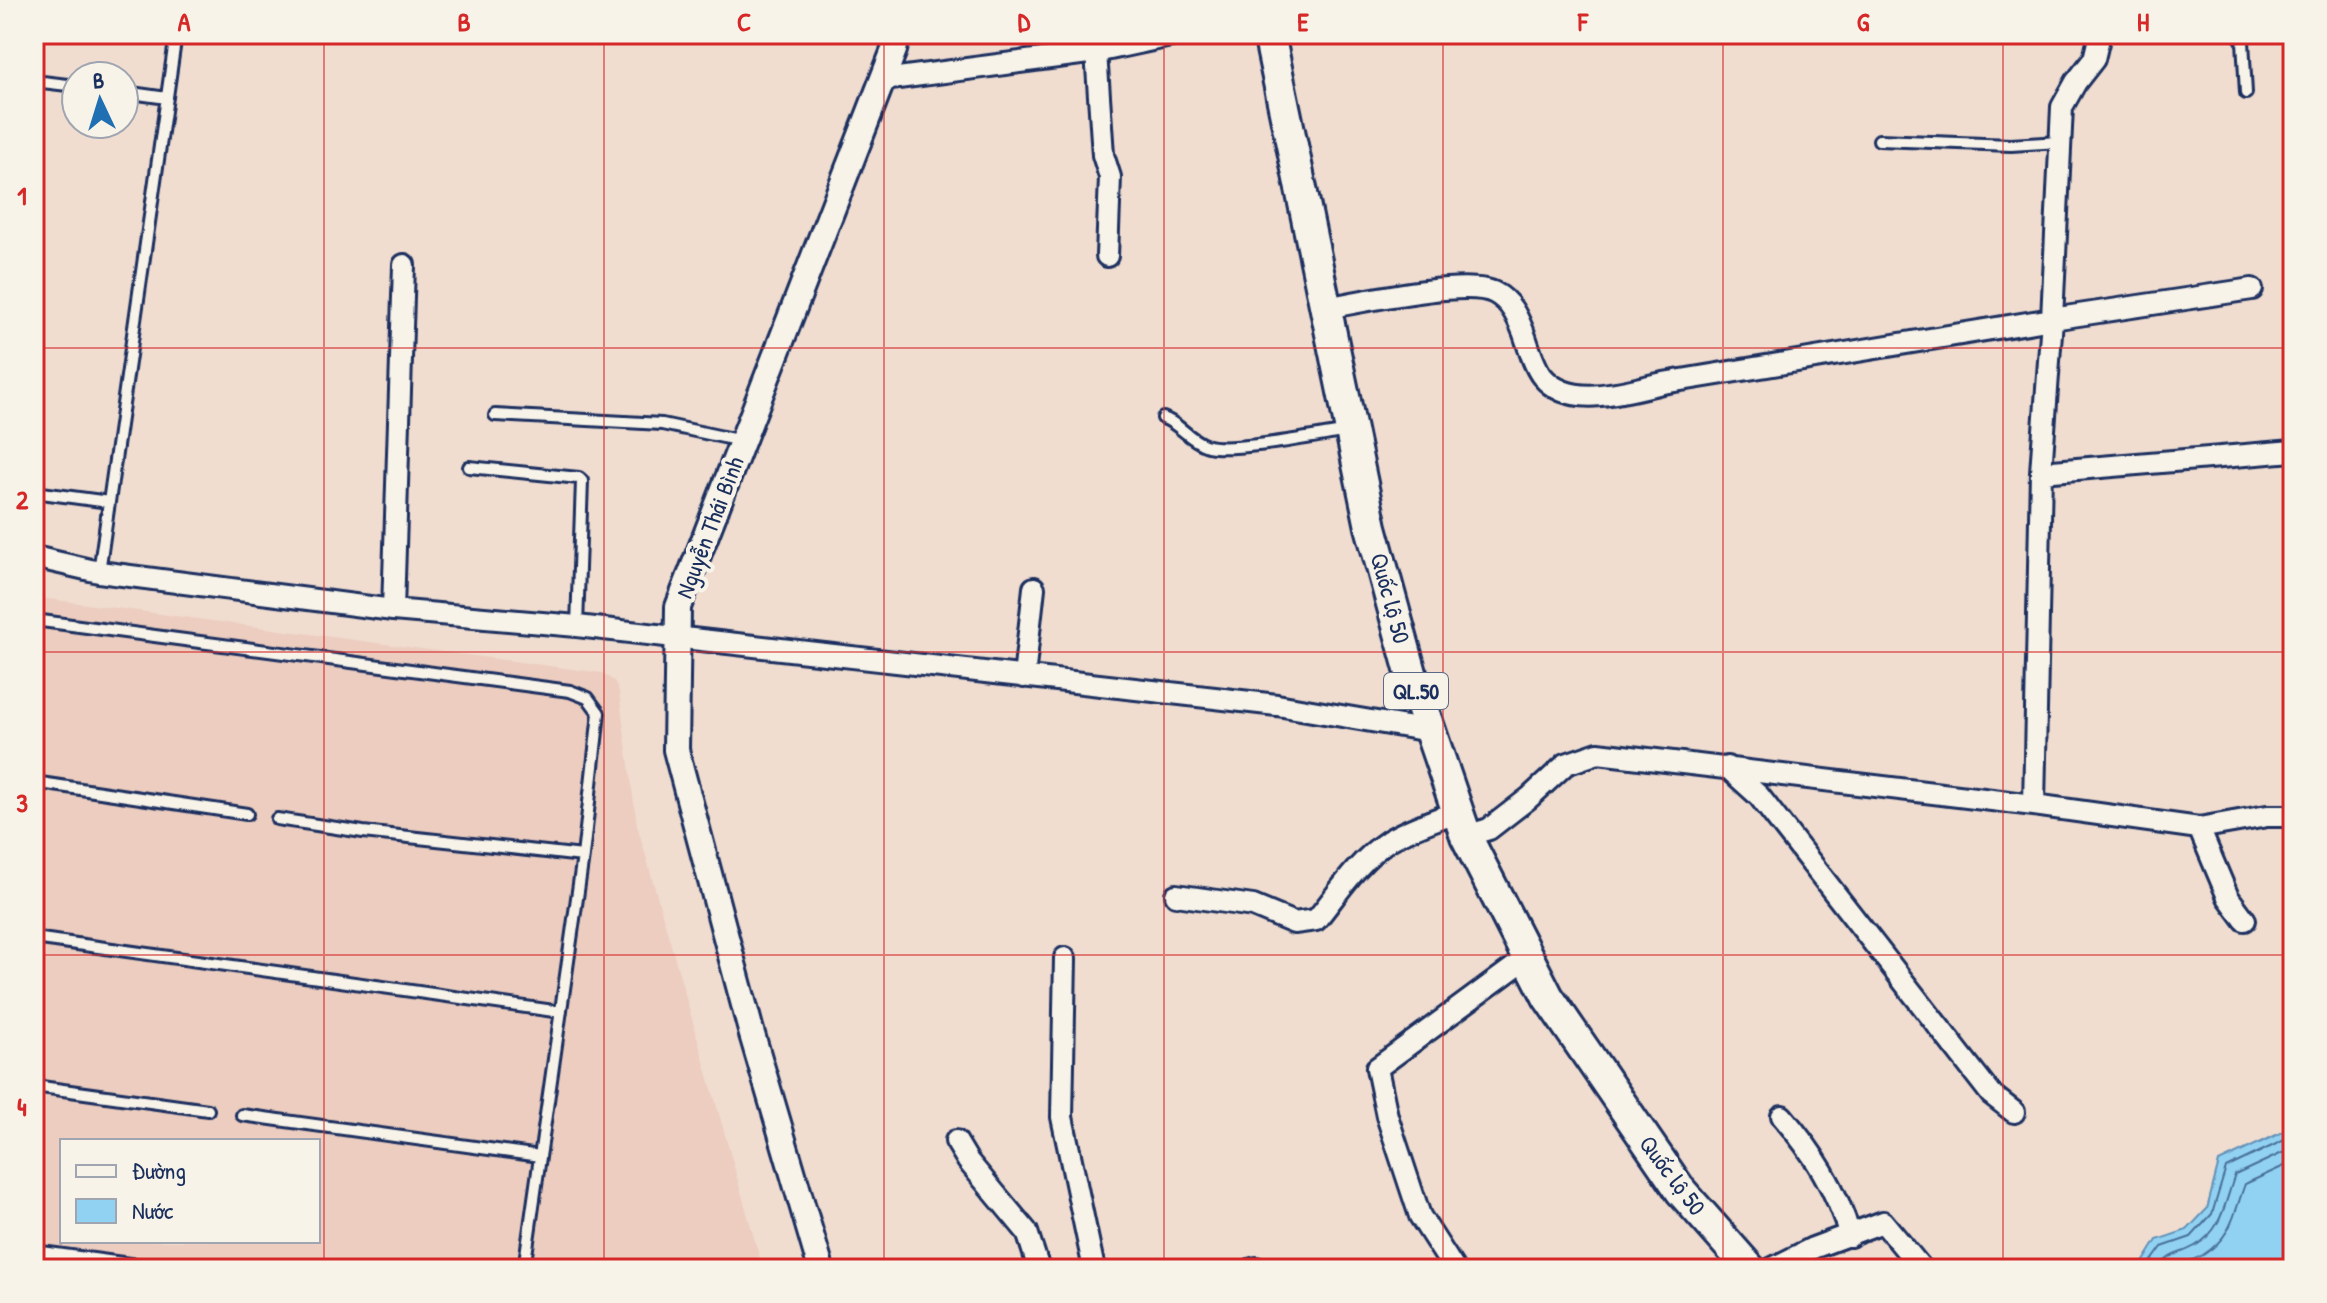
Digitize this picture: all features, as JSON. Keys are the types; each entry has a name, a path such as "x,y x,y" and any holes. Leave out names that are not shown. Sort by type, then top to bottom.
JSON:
{"main road":[{"name":"Quốc lộ 50","path":"1269,34 1371,527 1414,684 1462,824 1548,997 1681,1191 1750,1269"}],"street":[{"name":"Nguyễn Thái Bình","path":"821,1269 751,1031 676,750 678,607 883,80 898,34"},
{"path":"883,80 1096,52 1180,34"},
{"path":"2034,805 2045,320 2055,142 2062,107 2094,59 2100,34"},
{"path":"1096,52 1103,155 1110,177 1107,256"},
{"path":"393,610 404,265"},
{"path":"1326,308 1456,287 1494,292 1515,311 1541,375 1559,390 1581,395 1609,394 2045,320 2252,289"},
{"path":"2041,472 2293,451"},
{"path":"34,557 99,572 393,610 577,626 1277,705 1430,731"},
{"path":"1024,677 1034,588"},
{"path":"1176,895 1253,906 1294,923 1316,920 1375,850 1405,832 1462,824 1489,829 1566,764 1598,753 2199,828 2267,816 2293,816"},
{"path":"1727,767 1759,796 1984,1086 2014,1112"},
{"path":"2199,828 2228,897 2245,920"},
{"path":"1454,1269 1420,1216 1387,1116 1377,1068 1528,957"},
{"path":"1065,958 1062,1117 1094,1269"},
{"path":"1782,1116 1820,1164 1835,1192 1850,1236"},
{"path":"956,1141 968,1161 1027,1232 1039,1269"},
{"path":"1771,1269 1813,1248 1883,1222 1922,1269"}],"lane":[{"path":"99,572 176,34"},
{"path":"2238,34 2243,41 2246,93"},
{"path":"34,81 60,84"},
{"path":"140,94 167,98"},
{"path":"1879,140 2011,145 2055,142"},
{"path":"495,415 662,424 742,441"},
{"path":"1163,418 1206,446 1230,448 1351,431"},
{"path":"469,467 579,478 582,481 577,626"},
{"path":"34,492 109,502"},
{"path":"34,620 570,691 588,698 599,713 583,856 524,1269"},
{"path":"34,782 247,814"},
{"path":"277,819 363,832 583,856"},
{"path":"34,938 561,1012"},
{"path":"34,1086 208,1110"},
{"path":"242,1115 540,1156"},
{"path":"34,1251 167,1269"}],"shaded area":[{"path":"34,597 602,673 614,681 619,692 637,825 763,1269 34,1269"}],"water":[{"path":"2293,1127 2293,1269 2139,1269 2157,1240 2187,1230 2207,1209 2219,1162"}]}
